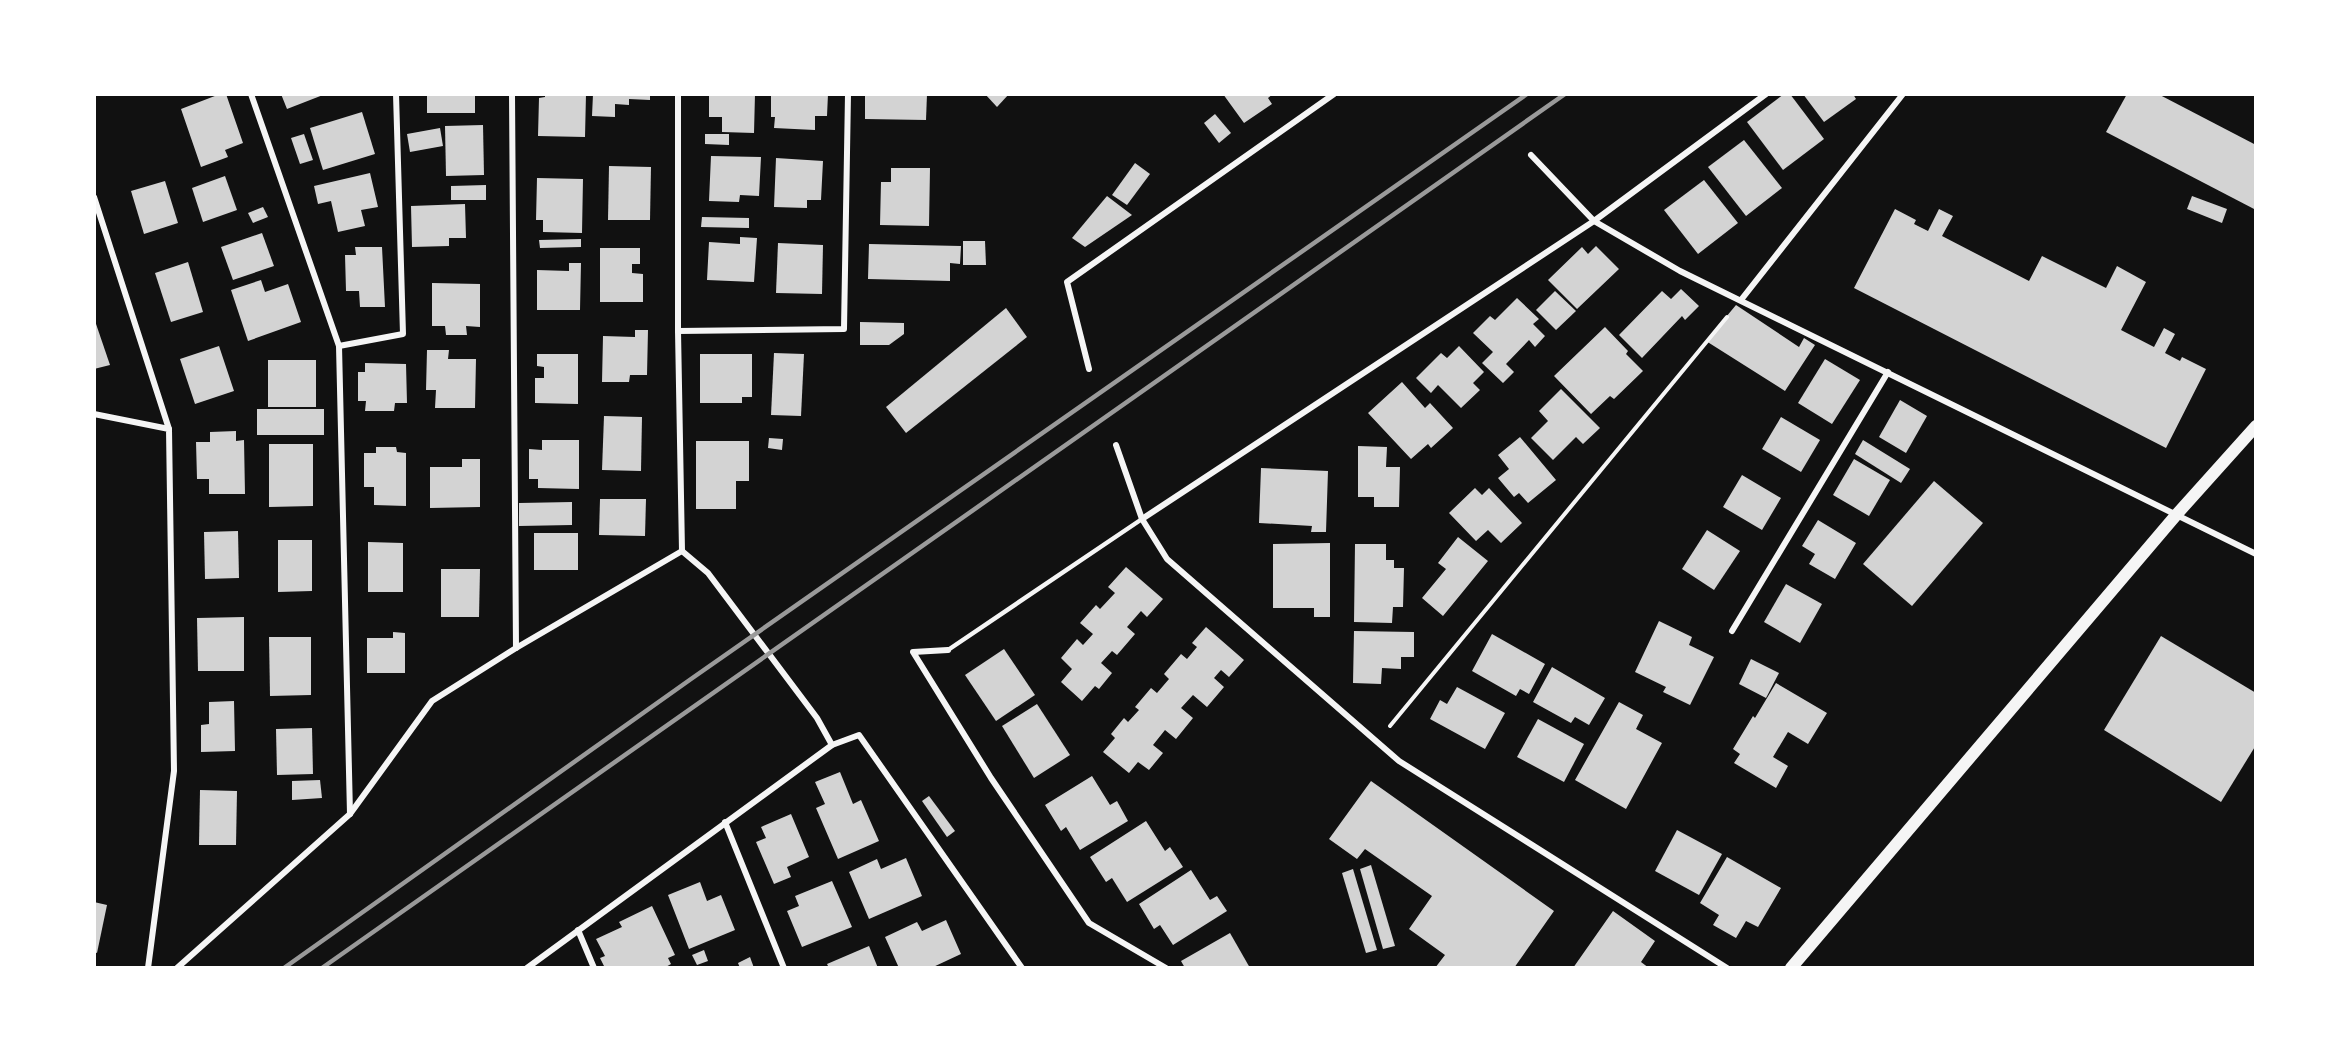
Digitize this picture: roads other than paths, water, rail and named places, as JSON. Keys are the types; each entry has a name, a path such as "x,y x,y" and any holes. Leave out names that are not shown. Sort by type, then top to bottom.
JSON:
{"main road":[{"path":"1791,968 2177,514 2256,426"}],"street":[{"path":"251,94 339,346 350,814"},
{"path":"339,346 403,334 396,94"},
{"path":"512,94 516,648"},
{"path":"678,94 678,331 682,551 708,573 817,718 832,744"},
{"path":"678,331 844,329 848,94"},
{"path":"1089,369 1067,282 1334,94"},
{"path":"1142,519 1594,221 1766,94"},
{"path":"1741,300 1903,94"},
{"path":"1531,155 1594,221 1680,271 2256,554"},
{"path":"94,197 169,429 174,771 148,968"},
{"path":"1732,631 1888,372"},
{"path":"94,414 169,429"},
{"path":"1116,445 1142,519 1167,559 1399,762 1727,968"},
{"path":"177,968 350,814 432,701 516,648 682,551"},
{"path":"948,650 913,652 991,778 1089,923 1166,968"},
{"path":"527,968 832,744 859,735 1022,968"},
{"path":"725,822 783,968"},
{"path":"578,930 594,968"}],"lane":[{"path":"948,650 1142,519"}],"railway":[{"path":"284,968 691,679 1527,94"},
{"path":"322,968 1565,94"}]}
